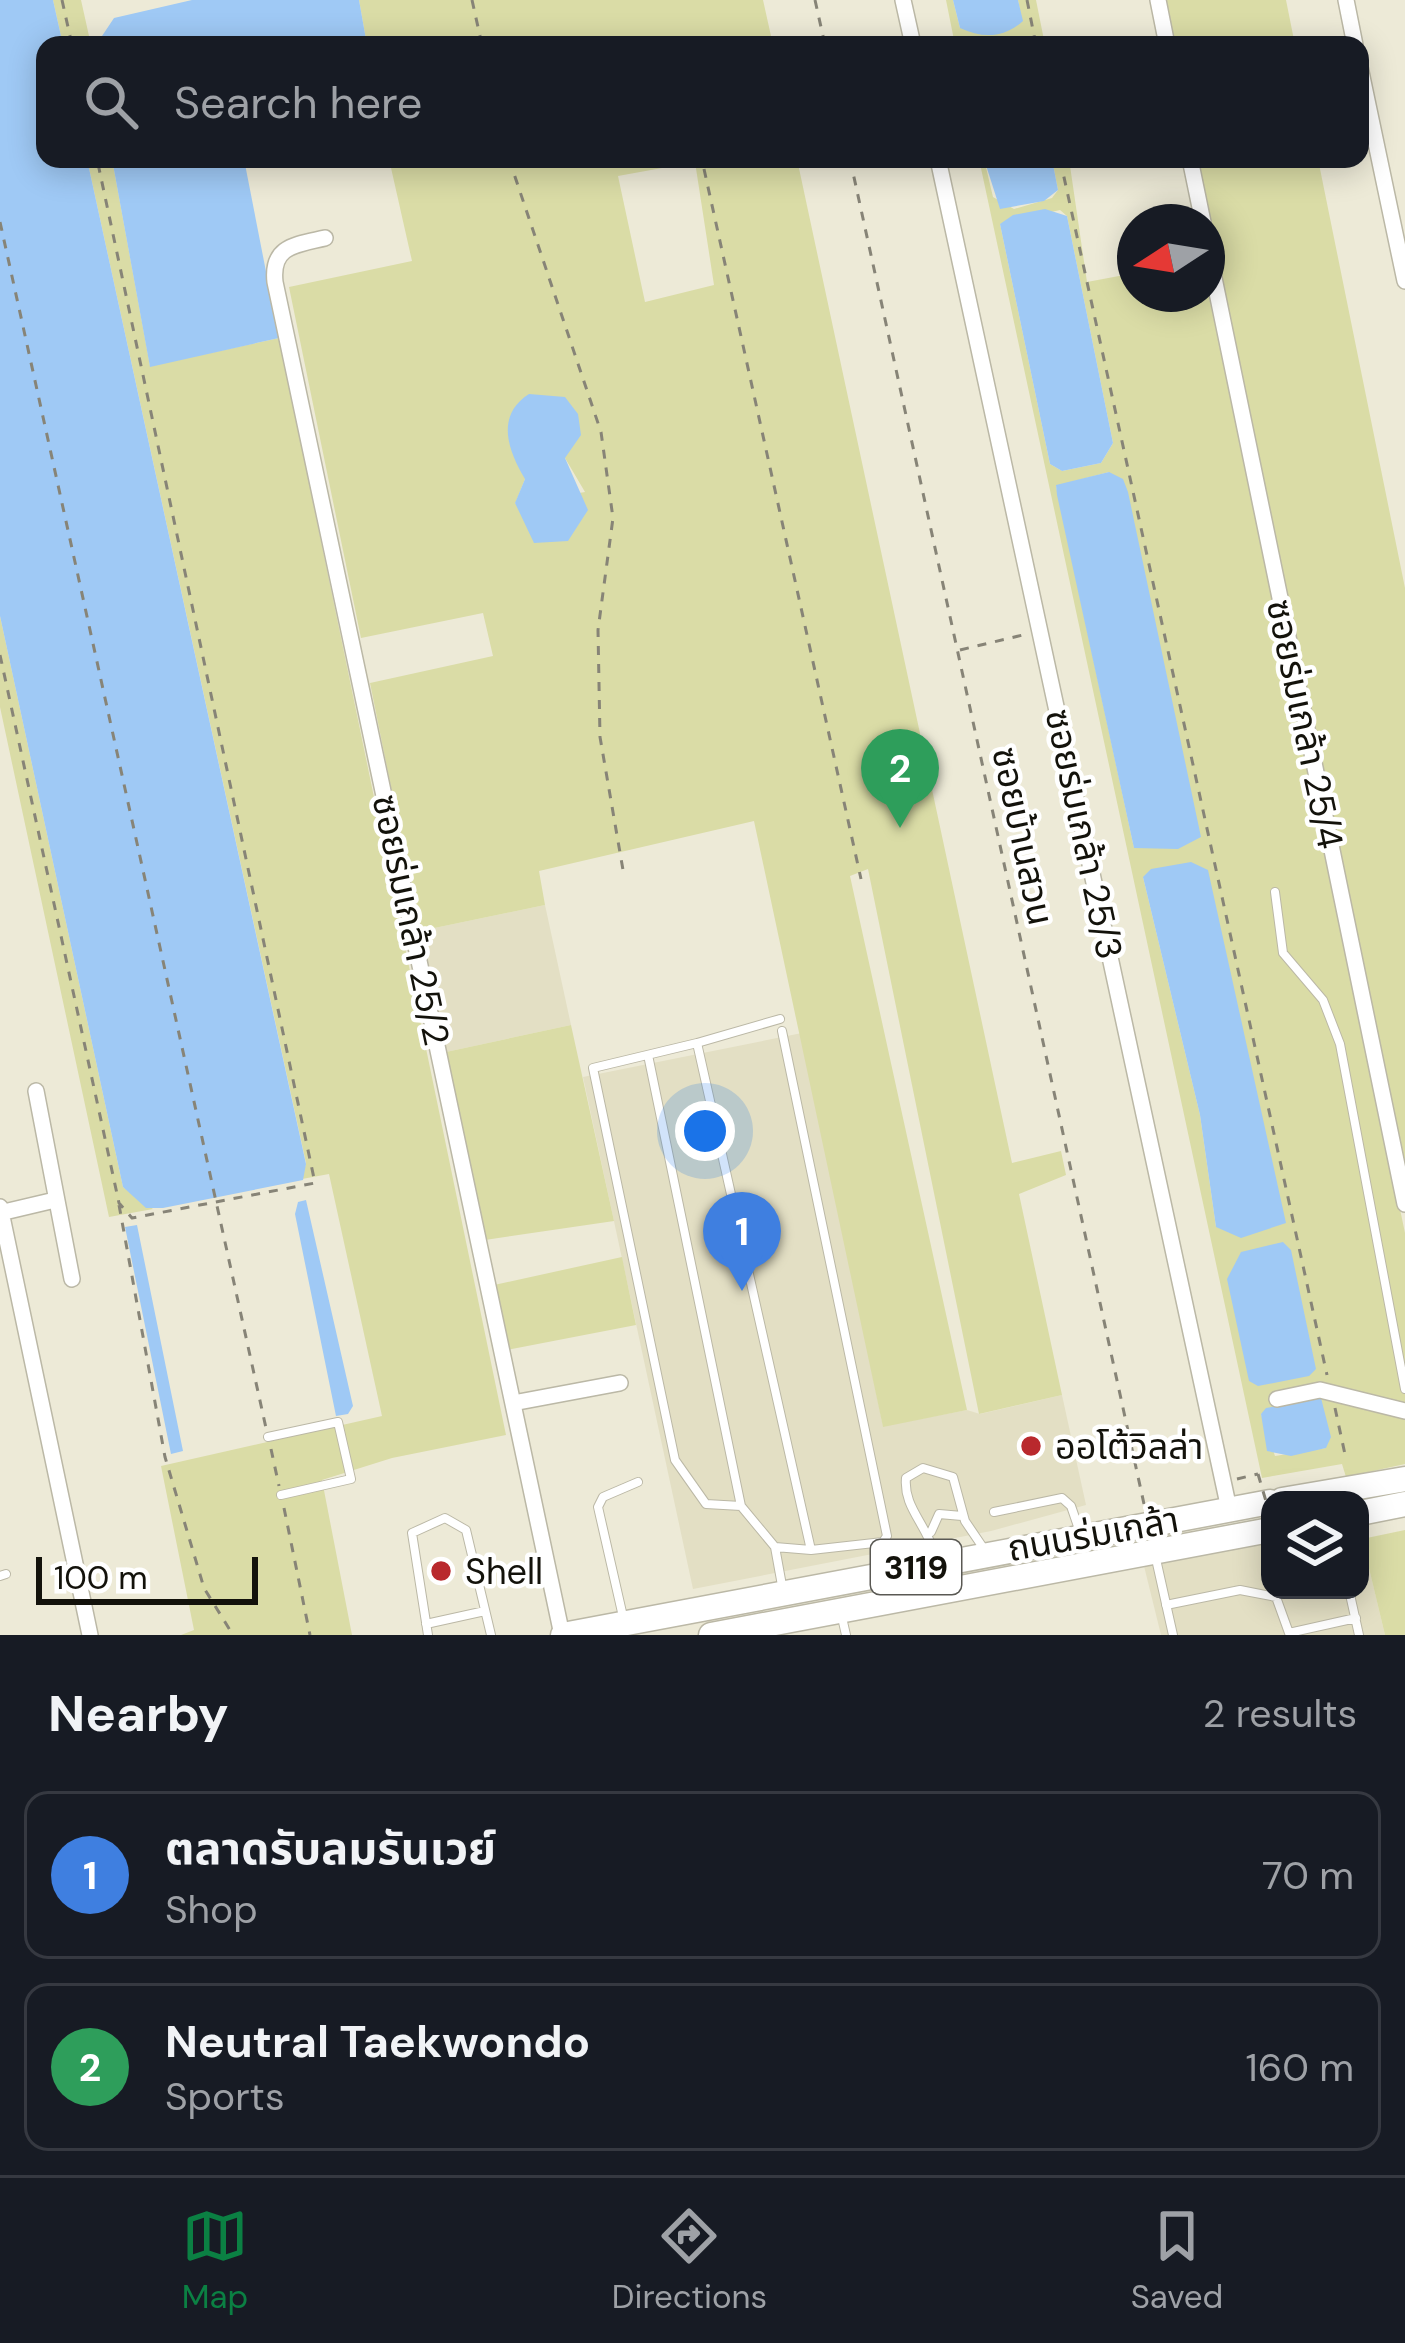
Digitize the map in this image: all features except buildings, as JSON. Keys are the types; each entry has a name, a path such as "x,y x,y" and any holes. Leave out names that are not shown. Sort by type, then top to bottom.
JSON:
{"main road":[{"path":"1335,1491 1405,1479"},
{"name":"ถนนร่มเกล้า","path":"563,1635 1261,1504"},
{"path":"1369,1511 1405,1504"},
{"name":"ถนนร่มเกล้า","path":"719,1634 757,1631 840,1609 1261,1532"}],"street":[{"path":"903,0 911,36"},
{"path":"1157,0 1165,36"},
{"path":"1346,0 1353,36"},
{"path":"1369,110 1405,280"},
{"name":"ซอยร่มเกล้า 25/3","path":"940,168 1229,1509"},
{"path":"1192,168 1199,204"},
{"name":"ซอยร่มเกล้า 25/2","path":"325,238 281,251 275,260 275,282 563,1635"},
{"name":"ซอยร่มเกล้า 25/4","path":"1221,312 1405,1204"},
{"path":"36,1091 72,1279"},
{"path":"55,1200 0,1211 90,1635"},
{"path":"513,1402 620,1383"},
{"path":"1277,1399 1320,1390 1405,1412"}],"lane":[{"path":"1275,892 1283,953 1323,1000 1340,1044 1405,1389"},
{"path":"741,1507 706,1504 675,1460 593,1068 780,1019"},
{"path":"776,1546 811,1550 883,1542 887,1536 782,1030"},
{"path":"697,1043 811,1550"},
{"path":"648,1055 741,1507 776,1546 783,1592"},
{"path":"268,1437 338,1422 350,1479 281,1495"},
{"path":"936,1563 931,1534 908,1502 906,1478 914,1470 932,1467 953,1477 972,1538 988,1553"},
{"path":"624,1622 598,1507 602,1498 638,1482"},
{"path":"994,1511 1061,1498 1071,1506 1082,1536"},
{"path":"931,1534 939,1514 953,1511 964,1517"},
{"path":"485,1611 427,1630 412,1533 445,1518 466,1530 491,1635"},
{"path":"1155,1551 1173,1635"},
{"path":"1166,1605 1256,1590 1276,1597 1288,1634 1355,1618"},
{"path":"1351,1599 1360,1635"},
{"path":"840,1609 847,1635"}],"path":[{"path":"62,0 70,36"},
{"path":"472,0 480,36"},
{"path":"815,0 823,36"},
{"path":"1027,0 1034,36"},
{"path":"99,168 315,1183 132,1218 119,1203"},
{"path":"512,168 601,432 613,518 598,630 600,737 623,870"},
{"name":"ซอยบ้านสวน","path":"852,168 1148,1523"},
{"path":"1062,168 1346,1459"},
{"path":"704,169 862,878"},
{"path":"0,222 310,1635"},
{"path":"958,651 1028,634"},
{"path":"0,655 119,1203 165,1457 204,1588 233,1635"},
{"path":"1223,1482 1258,1474 1263,1491"}],"shaded area":[{"path":"545,905 571,1025 446,1052 420,931"},
{"path":"802,1033 883,1426 967,1410 980,1414 1062,1395 1086,1505 991,1531 693,1589 583,1077"},
{"path":"1261,1543 1261,1599 1369,1599 1369,1568 1385,1635 1161,1635 1144,1566"}],"green space":[{"path":"53,0 81,0 89,36 61,36"},
{"path":"359,0 763,0 771,36 365,36"},
{"path":"946,0 953,0 960,28 1022,21 1018,0 1036,0 1043,36 953,36"},
{"path":"1166,0 1286,0 1293,36 1173,36"},
{"path":"89,168 114,168 150,366 279,338 506,1435 392,1458 322,1480 352,1635 181,1635 194,1630 161,1466 382,1416 329,1174 302,1179 306,1163"},
{"path":"391,168 662,168 618,176 645,302 714,285 696,168 799,168 1012,1163 1061,1151 1066,1175 1019,1194 1062,1395 979,1414 868,869 850,876 967,1410 883,1427 754,821 539,871 545,905 420,931 370,683 493,656 483,613 361,638 289,287 412,261","holes":["565,458 585,492 515,504 525,479"]},
{"path":"981,168 986,168 993,197 1014,209 1052,198 1058,190 1054,168 1070,168 1087,282 1117,276 1117,312 1212,312 1405,1233 1405,1464 1346,1477 1342,1464 1262,1478","holes":["1060,210 1067,216 1113,443 1101,463 1062,471 1050,464 1000,224","1109,472 1134,848 1056,486","1143,877 1243,1034 1285,1223 1216,1227 1200,1115","1303,1399 1326,1448 1275,1456 1261,1414"]},
{"path":"1200,168 1320,168 1405,588 1405,1173 1225,291 1225,204 1207,204"},
{"path":"0,616 123,1187 153,1209 109,1217 0,707"},
{"path":"571,1025 614,1221 485,1240 446,1052"},
{"path":"622,1257 636,1325 507,1350 494,1285"},
{"path":"1405,1530 1405,1635 1385,1635 1369,1568 1369,1538"}],"water":[{"path":"0,0 53,0 61,36 36,36 36,168 89,168 306,1164 303,1180 163,1208 146,1208 123,1187 0,616"},
{"path":"192,0 359,0 365,36 102,36 114,18"},
{"path":"953,0 1018,0 1023,21 1000,34 968,31 960,28"},
{"path":"114,168 246,168 279,338 150,367"},
{"path":"987,168 1054,168 1058,190 1044,201 1000,209"},
{"path":"1045,209 1067,216 1113,443 1101,463 1062,471 1050,464 1000,224 1013,215"},
{"path":"529,394 565,397 578,414 581,435 565,458 588,510 568,541 534,543 515,503 525,479 513,456 508,422"},
{"path":"1109,472 1123,479 1128,492 1201,837 1178,849 1134,848 1057,495 1056,485"},
{"path":"1191,862 1208,870 1286,1223 1241,1238 1216,1227 1200,1115 1143,877 1151,869"},
{"path":"306,1200 353,1406 348,1414 336,1416 295,1214 298,1202"},
{"path":"137,1225 183,1451 171,1454 125,1227"},
{"path":"1283,1242 1291,1250 1316,1369 1309,1376 1258,1386 1249,1381 1227,1279 1241,1252"},
{"path":"1321,1398 1331,1437 1326,1448 1291,1456 1267,1451 1261,1414 1266,1408"}],"place":[{"name":"Neutral Taekwondo","path":"900,828"},
{"name":"ตลาดรับลมรันเวย์","path":"742,1291"},
{"name":"ออโต้วิลล่า","path":"1031,1446"},
{"name":"Shell","path":"441,1571"}]}
